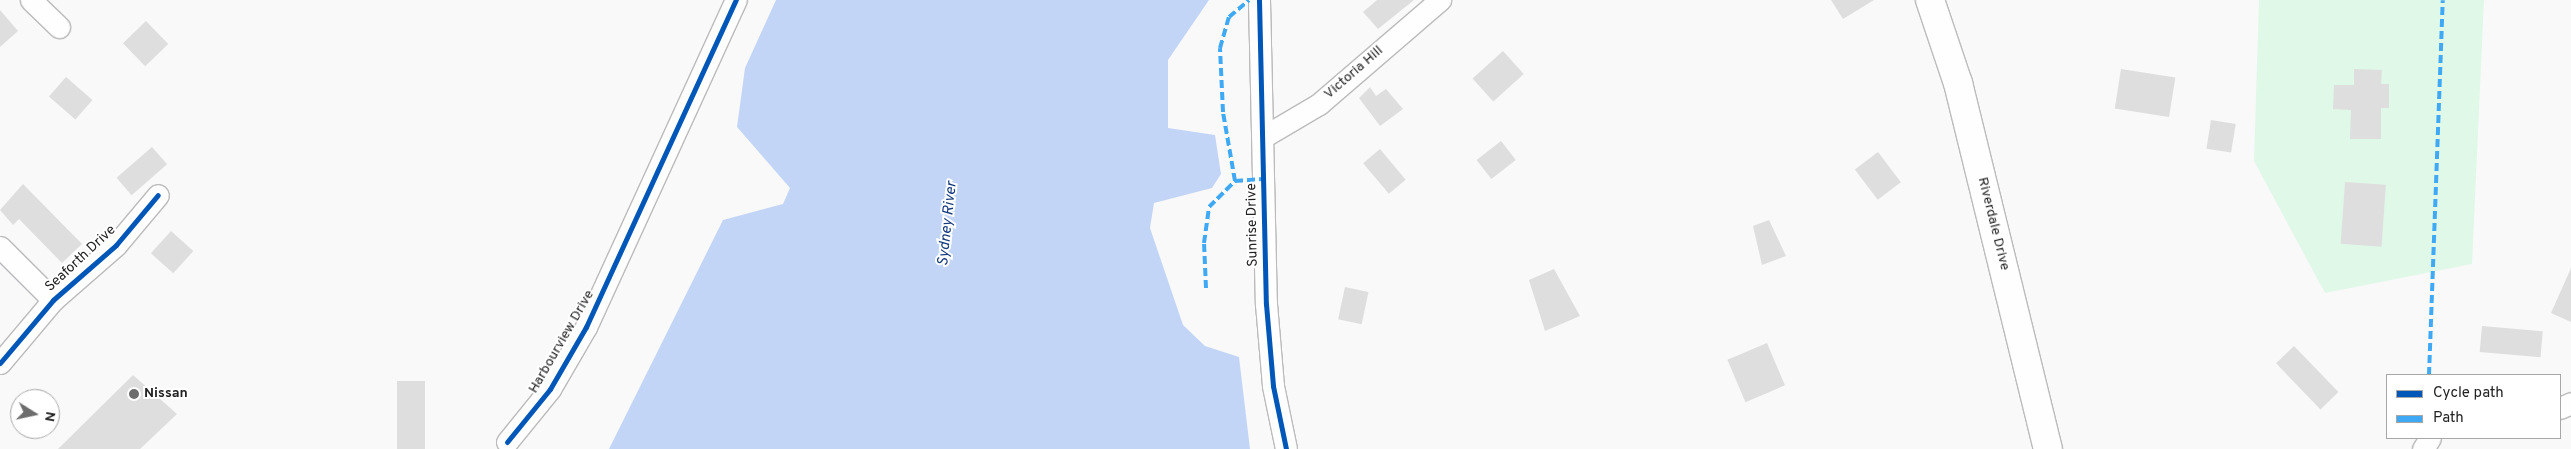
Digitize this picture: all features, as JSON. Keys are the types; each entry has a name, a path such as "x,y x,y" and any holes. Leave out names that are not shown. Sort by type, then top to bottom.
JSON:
{"main road":[{"name":"Riverdale Drive","path":"1930,0 1958,82 2048,449"}],"street":[{"path":"31,0 58,27"},
{"name":"Harbourview Drive","path":"507,442 550,389 586,327 736,0"},
{"name":"Sunrise Drive","path":"1259,0 1266,304 1273,386 1286,449"},
{"name":"Victoria Hill","path":"1263,137 1319,104 1440,0"},
{"name":"Seaforth Drive","path":"0,363 53,300 116,245 158,195"},
{"path":"0,247 53,300"}],"green space":[{"path":"2259,0 2484,0 2472,264 2325,293 2254,161"}],"water":[{"name":"Sydney River","path":"776,0 1209,0 1168,60 1168,128 1215,135 1221,174 1212,188 1154,203 1150,228 1183,325 1205,346 1239,357 1250,449 609,449 723,220 783,204 790,188 737,127 745,68"}],"building":[{"path":"1377,0 1414,0 1378,29 1363,12"},
{"path":"1831,0 1874,0 1843,19"},
{"path":"0,10 18,31 0,47"},
{"path":"146,21 168,44 145,66 123,43"},
{"path":"1503,51 1524,74 1493,101 1473,78"},
{"path":"2121,69 2175,78 2169,117 2115,109"},
{"path":"2354,69 2382,70 2381,84 2389,84 2389,108 2381,108 2381,139 2350,139 2351,110 2333,109 2334,85 2354,85"},
{"path":"66,77 92,100 75,120 49,97"},
{"path":"1370,87 1376,96 1386,89 1403,109 1380,126 1359,98"},
{"path":"2211,120 2236,124 2231,153 2206,149"},
{"path":"1501,141 1516,160 1491,179 1477,160"},
{"path":"152,147 167,164 132,195 117,178"},
{"path":"1380,149 1406,180 1389,194 1363,163"},
{"path":"1878,152 1901,182 1878,200 1855,169"},
{"path":"2345,182 2386,185 2382,247 2341,244"},
{"path":"23,184 82,244 62,263 19,219 13,225 0,210"},
{"path":"1769,220 1786,256 1762,265 1753,226"},
{"path":"171,231 193,251 173,273 151,253"},
{"path":"2571,268 2571,322 2551,313"},
{"path":"1554,269 1580,316 1545,331 1529,280"},
{"path":"1345,287 1368,292 1362,324 1338,319"},
{"path":"2482,326 2543,331 2541,357 2480,352"},
{"path":"1767,343 1785,385 1745,402 1727,360"},
{"path":"2294,346 2338,392 2320,409 2276,363"},
{"name":"Nissan","path":"133,375 177,414 140,449 58,449"},
{"path":"397,381 425,381 425,449 397,449"}],"marked path":[{"path":"1235,181 1223,112 1220,48 1229,17 1249,0"},
{"path":"2429,374 2443,0"},
{"path":"1206,288 1204,243 1209,207 1235,181 1263,179"}],"cycle path":[{"path":"507,442 550,389 586,327 736,0"},
{"path":"1259,0 1266,304 1273,386 1286,449"},
{"path":"0,363 53,300 116,245 158,195"}],"place":[{"name":"Nissan","path":"134,394"}]}
